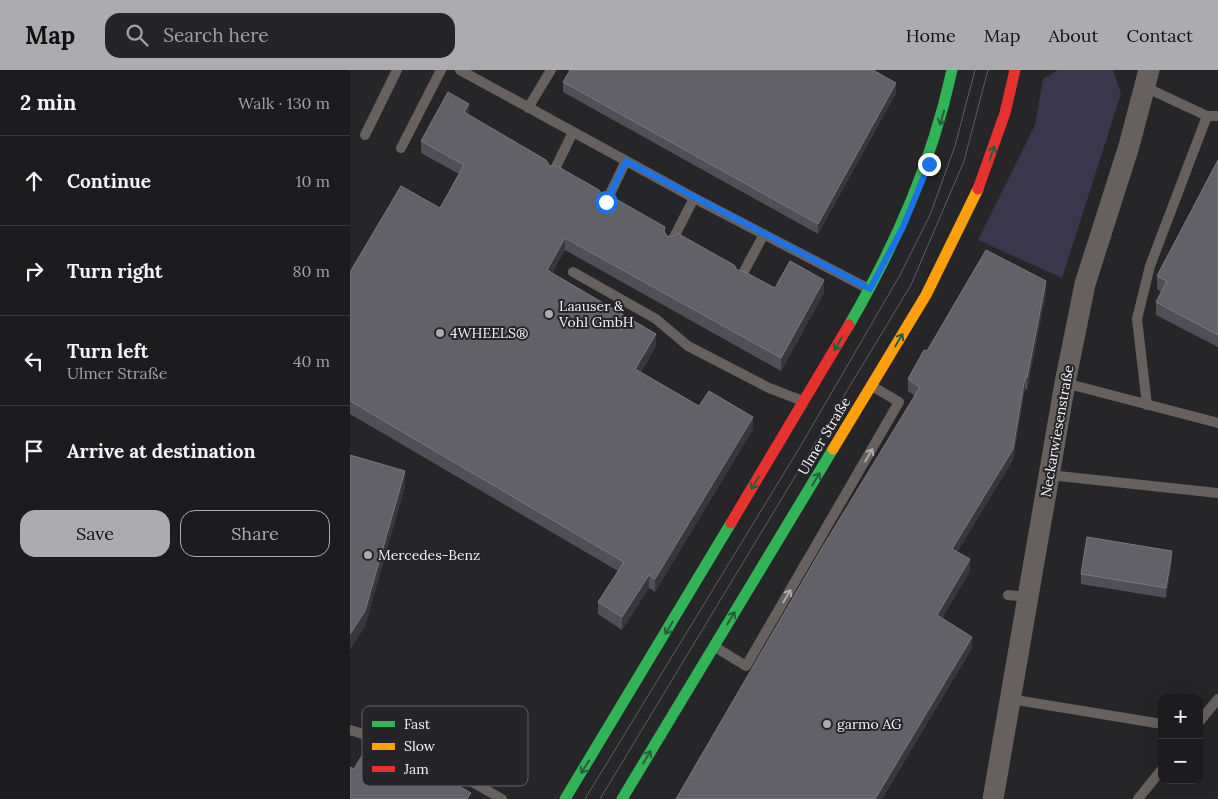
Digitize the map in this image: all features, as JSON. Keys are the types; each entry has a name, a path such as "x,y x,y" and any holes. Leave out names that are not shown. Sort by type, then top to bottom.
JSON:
{"street":[{"path":"564,799 621,710 870,289 903,227 929,164 945,107 952,70"},
{"name":"Ulmer Straße","path":"622,799 926,295 975,199 1005,113 1015,70"},
{"name":"Neckarwiesenstraße","path":"993,799 1010,699 1018,596 1049,475 1085,284 1129,146 1147,78"}],"lane":[{"path":"365,135 397,70"},
{"path":"401,148 442,70"},
{"path":"460,70 694,198 870,289"},
{"path":"528,108 551,70"},
{"path":"1147,78 1213,116 1150,266 1137,318 1147,405"},
{"path":"553,173 574,132"},
{"path":"606,202 626,161"},
{"path":"671,242 694,198"},
{"path":"741,277 764,234"},
{"path":"572,272 656,320 688,346 769,388 804,401"},
{"path":"1065,383 1218,423"},
{"path":"714,646 746,666 899,402 872,386"},
{"path":"1049,475 1218,493"},
{"path":"1010,699 1158,723"},
{"path":"1203,717 1218,699"},
{"path":"350,730 362,734"},
{"path":"1138,799 1158,774"},
{"path":"479,786 502,799"}],"shaded area":[{"path":"1058,70 1113,70 1121,94 1062,278 978,240 1035,125 1043,79"}],"building":[{"path":"570,70 873,70 896,83 818,224 563,82"},
{"path":"448,92 469,104 464,112 546,160 550,166 557,166 599,190 603,195 609,195 665,227 664,231 667,236 672,237 677,233 734,265 737,270 743,271 775,288 790,261 824,280 781,358 565,238 547,270 656,334 635,369 699,406 709,391 753,417 655,579 649,575 622,617 598,602 624,562 350,401 350,272 401,186 440,208 464,165 421,141"},
{"path":"1218,160 1218,335 1156,302 1167,281 1157,276"},
{"path":"986,250 1046,281 1027,378 1025,377 1013,449 952,549 970,559 937,615 972,637 875,799 676,799 822,548 920,387 908,379 924,350 927,351"},
{"name":"Mercedes-Benz","path":"350,455 405,471 365,611 350,634"},
{"path":"1087,537 1172,551 1166,588 1081,574"},
{"path":"362,756 362,786 459,786 471,793 467,799 350,799 350,767 354,769"}],"tram line":[{"path":"585,799 800,447 900,275 930,215 955,146 975,70"},
{"path":"600,799 911,285 964,161 988,70"}],"traffic: fast":[{"path":"849,325 882,264 911,202 934,137 952,70"},
{"path":"622,799 833,449"},
{"path":"565,799 731,523"}],"traffic: slow":[{"path":"833,449 926,295 978,189"}],"traffic: jam":[{"path":"978,189 1005,113 1015,70"},
{"path":"731,523 849,325"}],"place":[{"name":"Laauser & Vohl GmbH","path":"549,314"},
{"name":"4WHEELS®","path":"440,333"},
{"name":"Mercedes-Benz","path":"368,555"},
{"name":"garmo AG","path":"827,724"}],"route":[{"path":"606,202 626,161 870,289 903,227 929,164"}]}
